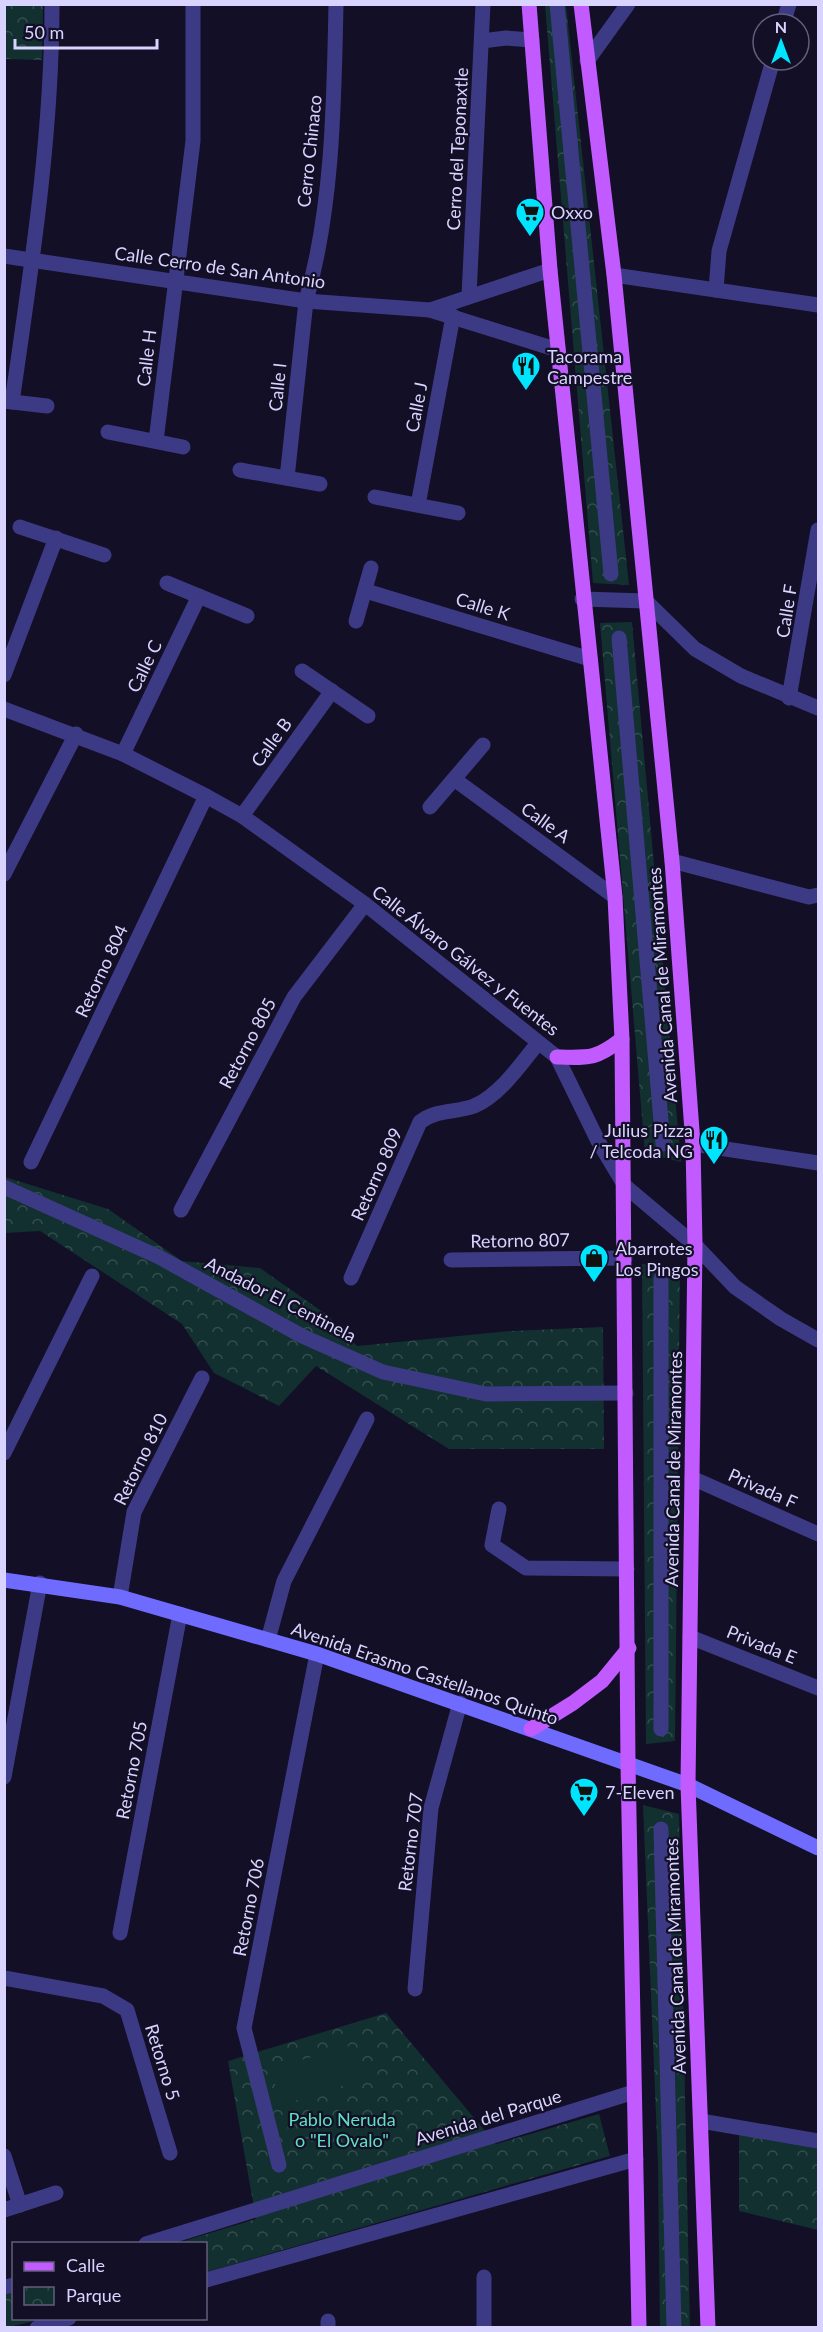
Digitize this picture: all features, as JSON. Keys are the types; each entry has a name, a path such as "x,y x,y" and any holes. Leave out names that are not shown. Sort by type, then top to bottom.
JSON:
{"main road":[{"path":"529,4 550,270 582,599 615,897 622,1039 626,1258 628,1764 639,2328"},
{"name":"Avenida Canal de Miramontes","path":"580,4 614,275 672,861 693,1144 696,1245 688,1785 708,2328"},
{"path":"557,1057 584,1058 601,1055 622,1039"},
{"path":"531,1729 573,1703 602,1681 629,1648"}],"street":[{"path":"47,406 8,401 32,260 52,61 52,4"},
{"name":"Calle H","path":"156,441 193,141 193,4"},
{"name":"Cerro Chinaco","path":"306,301 312,279 327,181 335,88 336,4"},
{"name":"Cerro del Teponaxtle","path":"469,296 483,4"},
{"path":"556,4 611,574"},
{"path":"587,61 628,4"},
{"path":"483,40 506,38 532,40"},
{"path":"716,290 722,240 770,72"},
{"name":"Calle Cerro de San Antonio","path":"4,256 306,301 430,310 558,350"},
{"name":"Calle Cerro de San Antonio","path":"430,310 550,270"},
{"path":"614,275 819,304"},
{"name":"Calle I","path":"286,478 306,301"},
{"name":"Calle J","path":"418,505 453,316"},
{"path":"108,432 183,447"},
{"path":"240,470 320,484"},
{"path":"375,497 458,513"},
{"path":"20,527 104,555"},
{"name":"Calle F","path":"789,698 819,530"},
{"path":"4,675 56,538"},
{"path":"356,621 371,568"},
{"path":"166,583 247,616"},
{"name":"Calle K","path":"366,591 590,659"},
{"name":"Calle C","path":"123,754 200,596"},
{"path":"582,599 646,601 695,649 741,676 789,698 819,708"},
{"path":"620,638 663,1144"},
{"path":"302,670 368,716"},
{"name":"Calle B","path":"242,816 332,691"},
{"name":"Calle Álvaro Gálvez y Fuentes","path":"4,710 76,734 123,754 206,796 242,816 365,904 557,1057 598,1141 625,1186 696,1245 735,1287 781,1319 819,1340"},
{"path":"4,874 76,734"},
{"path":"430,807 483,745"},
{"name":"Calle A","path":"454,779 615,897"},
{"name":"Retorno 804","path":"31,1162 206,796"},
{"path":"672,861 809,897 819,895"},
{"name":"Retorno 805","path":"181,1210 294,997 365,904"},
{"name":"Retorno 809","path":"351,1278 420,1122 431,1114 473,1106 487,1098 538,1043"},
{"path":"693,1144 819,1163"},
{"name":"Andador El Centinela","path":"4,1187 159,1257 302,1336 383,1372 486,1394 626,1393"},
{"name":"Retorno 807","path":"451,1260 626,1258"},
{"path":"4,1453 92,1276"},
{"path":"661,1279 661,1729"},
{"name":"Retorno 810","path":"120,1597 134,1512 202,1378"},
{"path":"268,1640 284,1581 367,1419"},
{"name":"Privada F","path":"693,1478 819,1534"},
{"path":"499,1509 492,1545 526,1568 627,1569"},
{"name":"Avenida Erasmo Castellanos Quinto","path":"4,1580 40,1583 120,1597 317,1654 688,1785 819,1848"},
{"path":"4,1777 40,1583"},
{"name":"Retorno 705","path":"120,1933 180,1614"},
{"name":"Privada E","path":"690,1637 819,1688"},
{"name":"Retorno 706","path":"279,2165 244,2028 317,1654"},
{"name":"Retorno 707","path":"415,1989 431,1808 460,1703"},
{"path":"661,1829 674,2328"},
{"name":"Retorno 5","path":"4,1978 103,1996 127,2010 170,2153"},
{"name":"Avenida del Parque","path":"152,2242 634,2092"},
{"path":"701,2121 819,2141"},
{"path":"4,2156 20,2205"},
{"path":"207,2280 636,2159"},
{"path":"4,2210 57,2193"},
{"path":"484,2277 484,2328"},
{"path":"37,2328 65,2320"}],"green space":[{"path":"5,4 43,5 42,60 5,59"},
{"path":"545,5 566,5 629,585 593,583"},
{"path":"632,622 681,1162 645,1153 600,623"},
{"path":"5,1177 108,1209 182,1261 260,1268 327,1315 357,1346 511,1331 603,1327 604,1449 449,1449 316,1366 279,1406 214,1373 182,1324 40,1231 5,1233"},
{"path":"642,1264 680,1267 675,1741 646,1744"},
{"path":"643,1805 679,1814 690,2327 660,2327 658,2162"},
{"name":"Pablo Neruda o \"El Ovalo\"","path":"386,2013 496,2144 599,2114 610,2156 207,2272 207,2242 181,2242 256,2219 228,2061"},
{"path":"349,2046 360,2080 281,2105 271,2069"},
{"path":"739,2128 818,2146 818,2230 739,2211"},
{"path":"12,2291 12,2320 39,2320 5,2328 5,2294"}],"place":[{"name":"Oxxo","path":"530,238"},
{"name":"Tacorama Campestre","path":"526,392"},
{"name":"Julius Pizza / Telcoda NG","path":"714,1166"},
{"name":"Abarrotes Los Pingos","path":"594,1284"},
{"name":"7-Eleven","path":"584,1818"}]}
